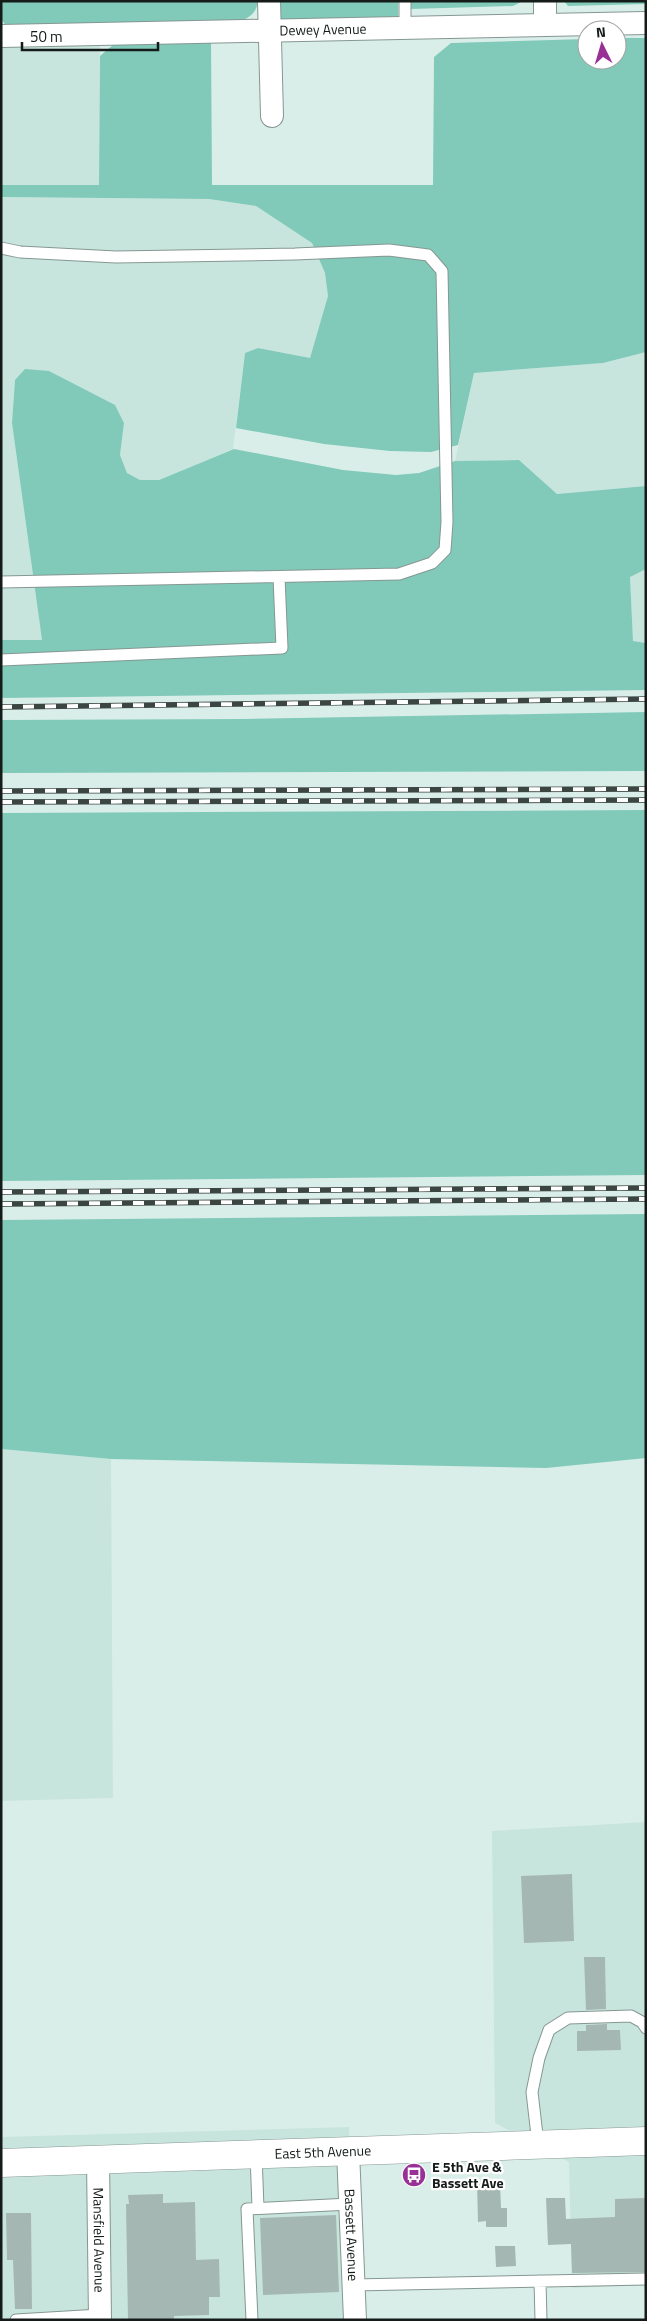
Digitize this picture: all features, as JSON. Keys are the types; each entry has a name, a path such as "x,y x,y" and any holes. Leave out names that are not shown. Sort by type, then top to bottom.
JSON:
{"main road":[{"name":"East 5th Avenue","path":"1,2162 646,2141"}],"street":[{"path":"269,1 272,116"},
{"path":"545,1 545,24"},
{"name":"Dewey Avenue","path":"1,36 646,22"},
{"name":"Bassett Avenue","path":"348,2150 355,2320"},
{"name":"Mansfield Avenue","path":"98,2160 100,2317"}],"lane":[{"path":"405,1 405,27"},
{"path":"1,248 20,252 116,256 295,254 389,250 428,255 442,271 448,522 444,550 432,564 399,574 1,582"},
{"path":"4,658 282,648 279,576"},
{"path":"538,2144 532,2092 539,2058 549,2030 568,2018 632,2016 642,2022 646,2028"},
{"path":"256,2154 258,2208"},
{"path":"252,2320 248,2209 350,2204"},
{"path":"354,2285 646,2279"},
{"path":"540,2281 541,2320"},
{"path":"16,2320 100,2317"}],"shaded area":[{"path":"100,27 99,185 1,185 1,29"},
{"path":"1,197 209,199 256,206 312,243 325,273 328,296 310,358 258,348 245,353 233,449 159,480 140,480 127,473 120,455 124,423 15,380 12,423 42,640 1,640"},
{"path":"646,352 646,486 557,494 519,460 455,461 474,373 603,363"},
{"path":"646,569 646,643 633,641 630,576"},
{"path":"1,1449 111,1459 113,1798 1,1801"},
{"path":"646,1822 646,2285 572,2288 569,2162 495,2123 492,1831"},
{"path":"349,2127 356,2320 1,2318 1,2137"}],"green space":[{"path":"1,1 258,1 251,15 236,23 7,27 1,19"},
{"path":"277,1 398,1 398,21 286,23 278,16"},
{"path":"411,1 523,1 513,6 411,9"},
{"path":"564,1 646,1 646,4 568,6"},
{"path":"627,38 646,38 646,352 603,363 474,373 458,445 431,452 390,451 324,444 236,428 245,353 258,348 310,358 328,296 325,273 312,243 256,206 209,199 1,197 1,185 99,185 100,56 114,44 211,40 212,185 433,185 434,57 451,43 577,39 577,70 627,70"},
{"path":"25,369 49,371 115,405 124,423 120,455 127,473 140,480 159,480 234,449 343,470 396,475 419,473 455,461 519,460 557,494 646,486 646,569 630,577 633,641 646,643 646,690 1,698 1,640 42,640 12,423 15,380"},
{"path":"646,712 646,771 1,773 1,720 244,719"},
{"path":"646,810 646,1175 1,1181 1,813"},
{"path":"646,1214 646,1458 546,1468 111,1459 1,1449 1,1220"}],"building":[{"path":"572,1874 574,1941 524,1943 521,1876"},
{"path":"584,1957 605,1957 606,2009 586,2010"},
{"path":"607,2024 607,2030 620,2030 621,2050 577,2051 577,2031 586,2031 586,2025"},
{"path":"477,2183 500,2183 501,2208 507,2208 507,2227 486,2227 486,2221 478,2222"},
{"path":"163,2194 163,2203 195,2202 196,2260 219,2259 220,2297 209,2297 209,2315 174,2316 174,2320 128,2320 126,2204 129,2204 128,2195"},
{"path":"546,2198 565,2198 566,2219 615,2217 615,2199 646,2198 646,2272 572,2273 571,2244 548,2245"},
{"path":"6,2213 31,2213 32,2309 15,2309 13,2260 7,2260"},
{"path":"336,2215 339,2292 263,2295 260,2218"},
{"path":"495,2246 515,2246 516,2266 496,2267"}],"railway":[{"path":"1,707 646,699"},
{"path":"1,791 646,789"},
{"path":"1,802 646,800"},
{"path":"1,1192 646,1188"},
{"path":"1,1204 646,1199"}],"place":[{"name":"E 5th Ave & Bassett Ave","path":"414,2175"}]}
